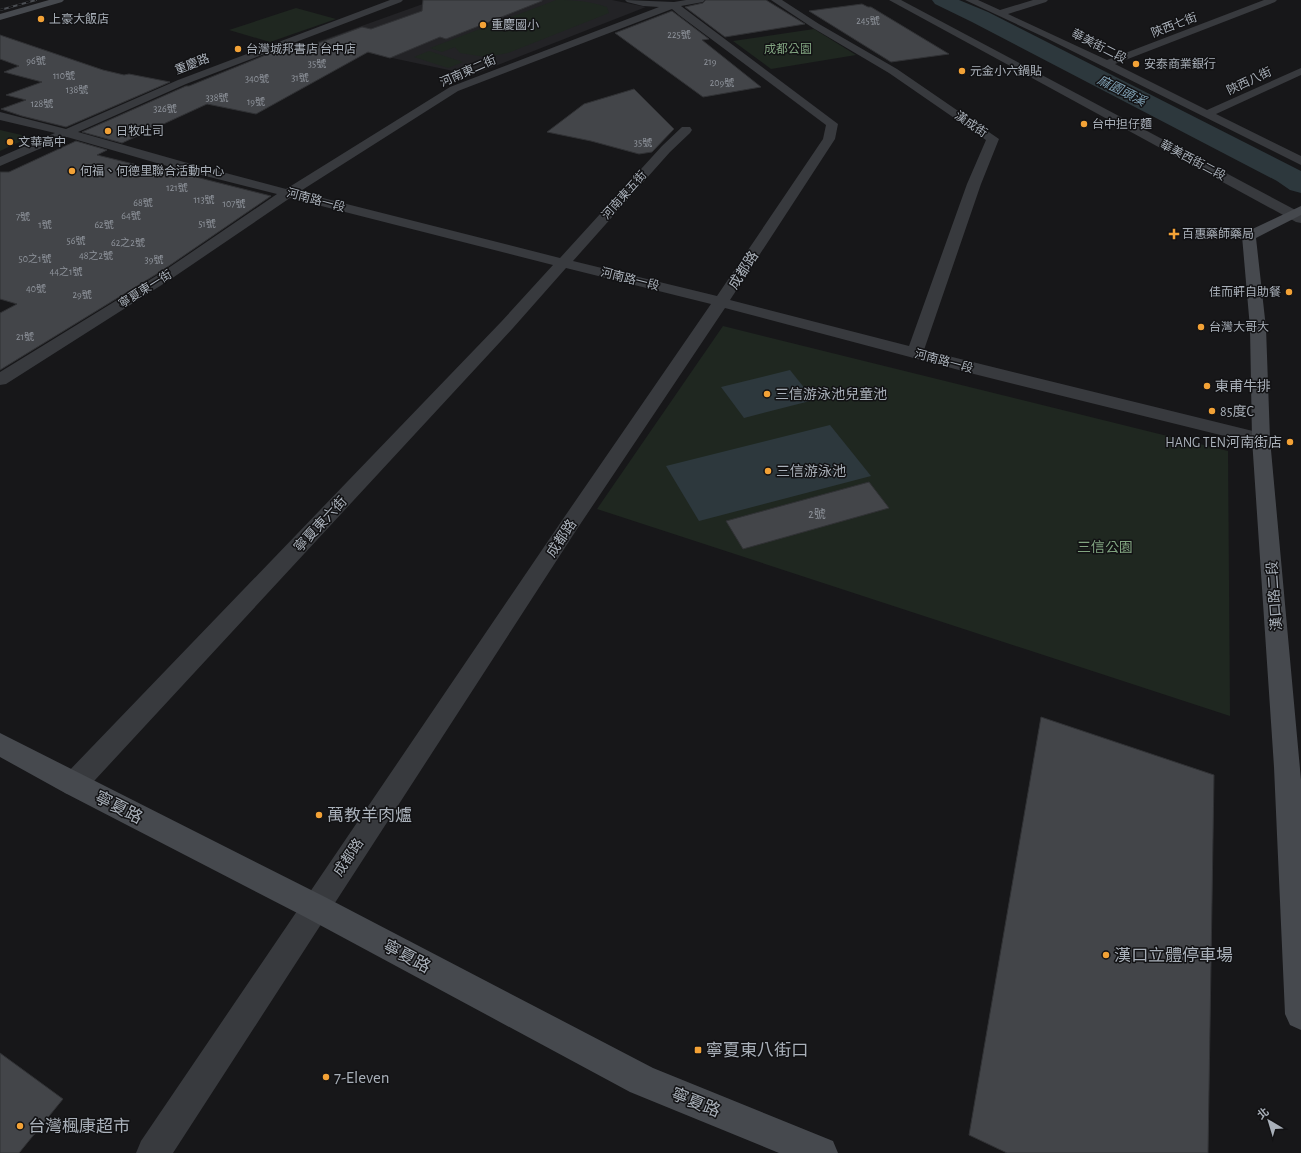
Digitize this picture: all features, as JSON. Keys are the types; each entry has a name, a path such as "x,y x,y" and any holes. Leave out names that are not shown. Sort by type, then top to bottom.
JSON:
{"street":[{"path":"0,17 59,0"},
{"name":"重慶路","path":"0,162 64,132 182,82 398,0"},
{"path":"630,0 643,3 674,5 700,0"},
{"name":"漢成街","path":"776,0 816,26 892,71 993,139 974,184 915,353"},
{"name":"華美西街二段","path":"894,0 1299,214"},
{"name":"華美街二段","path":"970,0 1106,64 1301,161"},
{"path":"1001,14 1043,0"},
{"name":"陜西七街","path":"1106,64 1265,1"},
{"name":"河南東二街","path":"288,193 454,89 674,5"},
{"name":"成都路","path":"153,1153 570,524 722,302 829,139 832,124 682,13 674,5"},
{"name":"陝西八街","path":"1207,114 1301,70"},
{"name":"河南路一段","path":"0,116 410,225 563,262 915,353 1261,439"},
{"name":"河南東五街","path":"563,262 666,149 686,130"},
{"name":"寧夏東一街","path":"0,380 166,276 288,193"},
{"name":"漢口路二段","path":"1299,214 1249,236 1258,328 1261,439 1287,766 1301,1014"},
{"name":"寧夏東六街","path":"74,784 507,325 563,262"},
{"name":"寧夏路","path":"0,744 74,784 315,907 642,1080 821,1153"}],"shaded area":[{"name":"重慶國小","path":"434,0 612,0 646,7 472,75 317,42"},
{"name":"三信游泳池兒童池","path":"790,370 814,400 744,418 721,387"},
{"name":"三信游泳池","path":"830,425 871,476 699,521 666,466"}],"green space":[{"path":"556,0 594,3 607,7 609,13 508,53 486,57 460,53 455,47 442,52 430,48"},
{"path":"296,8 336,19 270,42 229,30"},
{"name":"成都公園","path":"814,29 856,55 771,69 733,41"},
{"path":"429,51 463,62 448,68 414,57"},
{"name":"文華高中","path":"0,130 30,137 0,151"},
{"name":"三信公園","path":"723,326 1228,451 1230,716 597,509"}],"building":[{"path":"423,0 542,1 446,39 440,37 390,58 368,52 256,114 207,104 122,143 82,132 186,86 273,52 289,54 362,27 371,29 422,11"},
{"path":"706,0 766,0 805,24 725,37 685,7 703,3"},
{"path":"862,4 871,7 949,54 891,62 809,11"},
{"path":"672,11 709,39 702,40 761,87 703,97 615,33"},
{"path":"0,35 103,70 124,75 129,74 170,82 66,127 22,116 1,109 26,100 6,95 42,82 4,72 19,66 0,59"},
{"path":"634,89 674,129 652,152 639,154 591,141 547,132 584,104"},
{"path":"76,141 107,150 97,155 178,175 184,174 271,196 160,272 0,370 0,313 17,304 0,299 0,172 9,172"},
{"name":"三信游泳池","path":"869,482 889,508 743,549 726,521"},
{"name":"漢口立體停車場","path":"1041,717 1214,775 1208,1153 1007,1153 969,1135"},
{"name":"台灣楓康超市","path":"0,1053 63,1099 19,1153 0,1153"}],"waterway":[{"name":"麻園頭溪","path":"942,0 980,17 1287,175 1301,184"}],"railway":[{"path":"0,10 36,0"}],"place":[{"name":"上豪大飯店","path":"41,19"},
{"name":"重慶國小","path":"483,25"},
{"name":"台灣城邦書店 台中店","path":"238,49"},
{"name":"安泰商業銀行","path":"1136,64"},
{"name":"元金小六鍋貼","path":"962,71"},
{"name":"台中担仔麵","path":"1084,124"},
{"name":"日牧吐司","path":"108,131"},
{"name":"文華高中","path":"10,142"},
{"name":"何福、何德里聯合活動中心","path":"72,171"},
{"name":"百惠藥師藥局","path":"1174,234"},
{"name":"佳而軒自助餐","path":"1289,292"},
{"name":"台灣大哥大","path":"1201,327"},
{"name":"東甫牛排","path":"1207,386"},
{"name":"三信游泳池兒童池","path":"767,394"},
{"name":"85度C","path":"1212,411"},
{"name":"HANG TEN河南街店","path":"1290,442"},
{"name":"三信游泳池","path":"768,471"},
{"name":"萬教羊肉爐","path":"319,815"},
{"name":"漢口立體停車場","path":"1106,955"},
{"name":"寧夏東八街口","path":"698,1050"},
{"name":"7-Eleven","path":"326,1077"},
{"name":"台灣楓康超市","path":"20,1126"}]}
